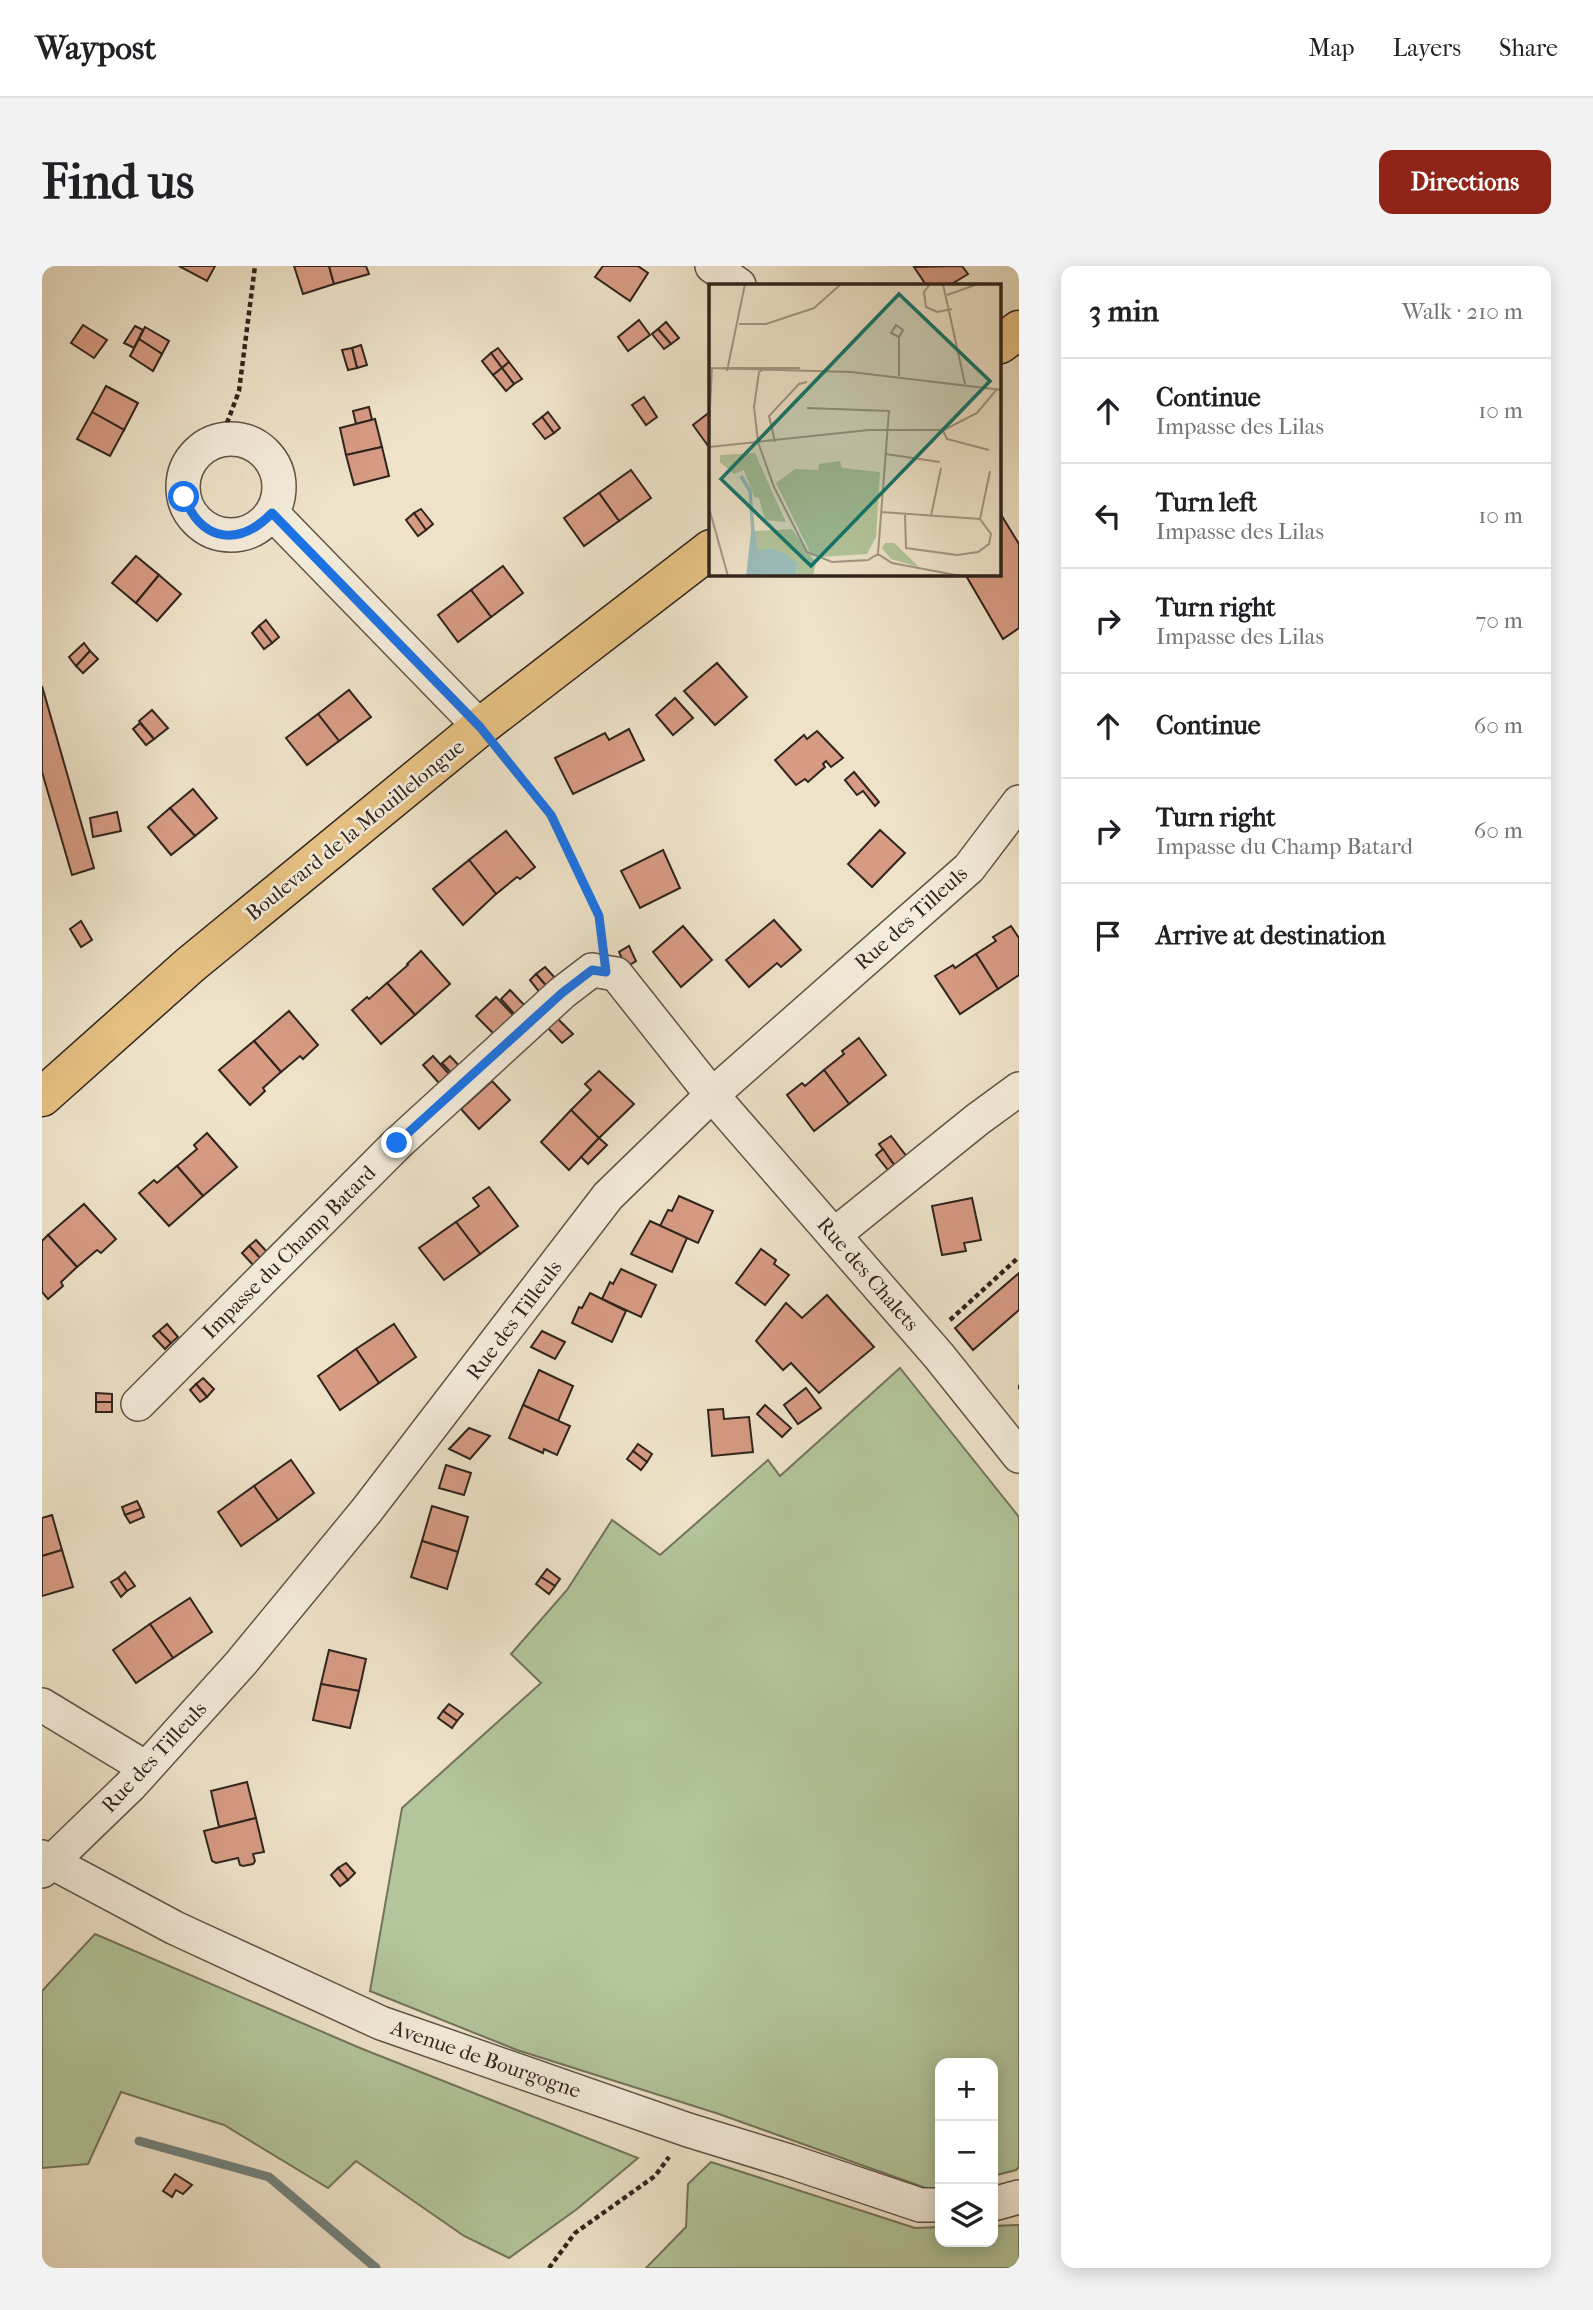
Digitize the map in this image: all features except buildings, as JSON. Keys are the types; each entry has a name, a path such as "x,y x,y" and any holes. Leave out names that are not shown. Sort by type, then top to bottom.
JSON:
{"main road":[{"path":"1002,343 1019,330"},
{"name":"Boulevard de la Mouillelongue","path":"42,1097 190,965 480,727 709,551"}],"street":[{"path":"712,266 738,284"},
{"path":"241,438 258,446 271,459 279,477 279,496 272,513 258,527 241,534 222,535 205,528 191,514 184,497 183,478 190,461 204,447 221,439 241,438"},
{"path":"272,513 480,727"},
{"name":"Rue des Tilleuls","path":"45,1863 146,1768 241,1663 367,1510 608,1196 712,1095 969,867 1019,802"},
{"name":"Impasse du Champ Batard","path":"138,1404 397,1143 562,993 592,970 606,972"},
{"path":"606,972 616,974 712,1095"},
{"path":"834,1235 1019,1089"},
{"name":"Rue des Chalets","path":"712,1095 926,1341 1019,1456"},
{"path":"42,1705 146,1768"},
{"name":"Avenue de Bourgogne","path":"45,1863 175,1928 381,2023 688,2130 920,2205 935,2205"},
{"path":"998,2203 1019,2197"}],"path":[{"path":"221,439 239,391 255,266"},
{"path":"480,727 551,815 599,916 606,972"},
{"path":"926,1341 1019,1257"},
{"path":"549,2268 575,2233 655,2176 688,2130"}],"green space":[{"path":"900,1368 1019,1517 1019,2167 1016,2170 998,2175 998,2058 935,2058 934,2191 719,2114 517,2050 370,1991 402,1808 541,1683 511,1654 567,1590 612,1520 660,1555 768,1460 780,1476"},
{"path":"95,1934 360,2048 638,2158 577,2209 509,2258 464,2236 356,2161 328,2188 224,2125 121,2092 88,2164 42,2168 42,1991"},
{"path":"711,2162 915,2228 935,2227 935,2247 998,2247 998,2226 1019,2225 1019,2268 646,2268 686,2227 688,2184"}],"waterway":[{"path":"139,2141 269,2177 376,2268"}],"route":[{"path":"184,497 191,514 205,528 222,535 241,534 258,527 272,513 480,727 551,815 599,916 606,972 592,970 562,993 397,1143"}]}
